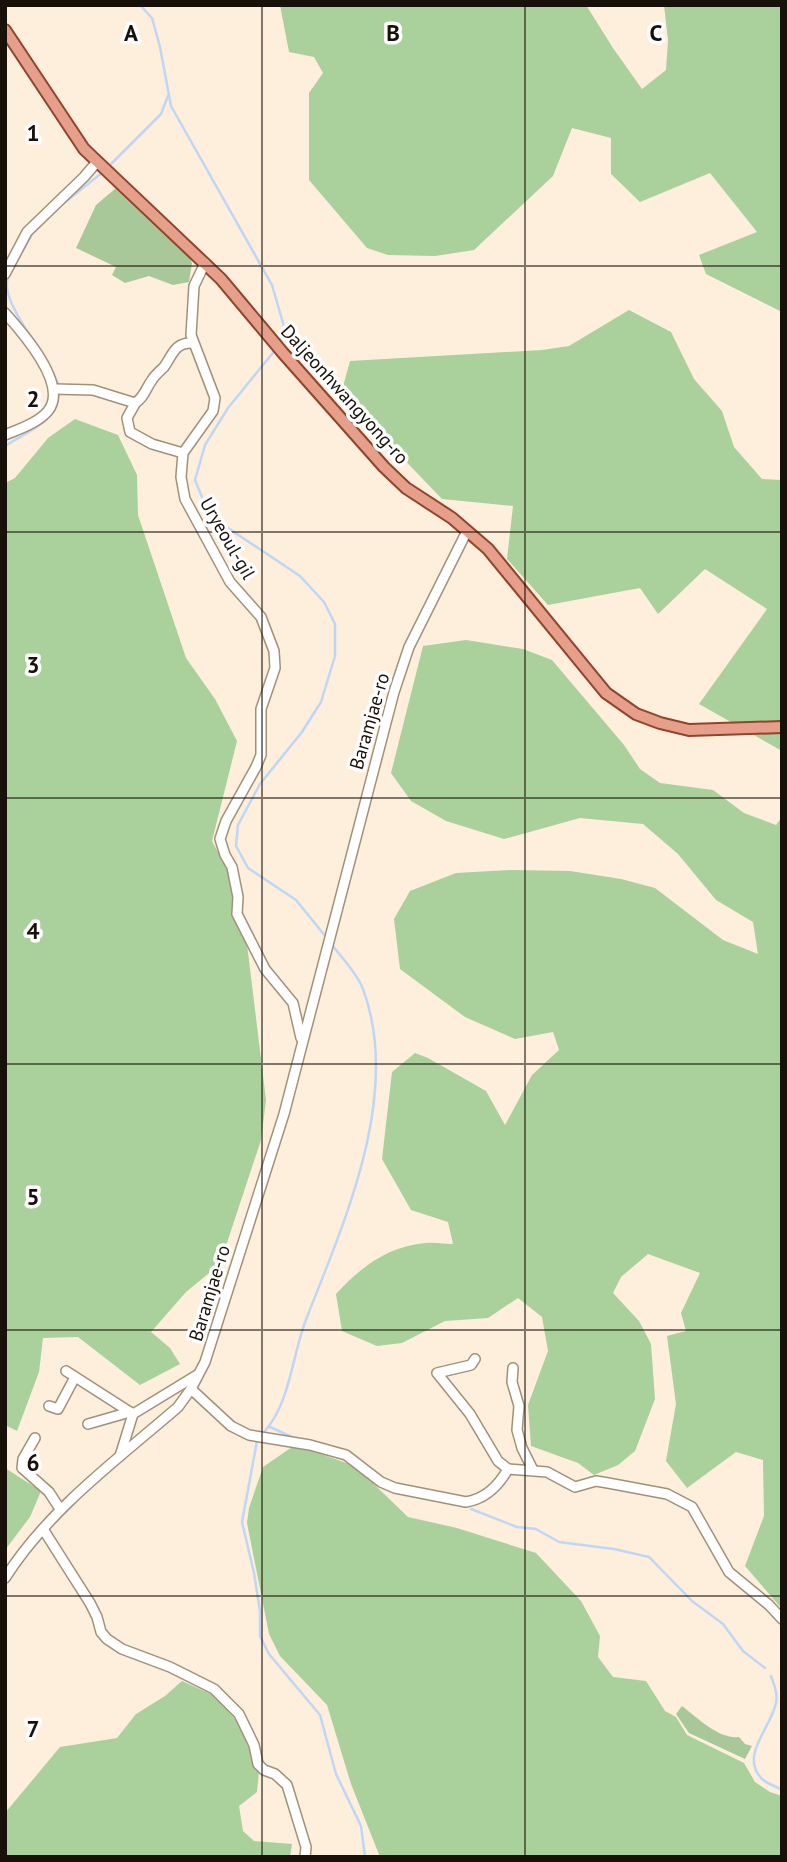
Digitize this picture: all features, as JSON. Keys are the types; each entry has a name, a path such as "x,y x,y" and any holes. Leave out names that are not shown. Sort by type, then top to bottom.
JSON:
{"main road":[{"name":"Daljeonhwangyong-ro","path":"5,30 84,149 102,169 205,262 384,467 406,488 452,518 488,549 606,694 636,714 689,730 782,727"}],"street":[{"path":"5,274 27,232 84,177 102,169"},
{"path":"193,343 177,346 127,418 130,432 152,444 184,453 213,411 215,398 193,343 191,302 194,286 205,262"},
{"path":"5,313 58,389"},
{"path":"58,389 93,390 136,402"},
{"path":"5,435 47,413 58,389"},
{"name":"Uryeoul-gil","path":"184,453 181,477 186,499 230,582 261,617 274,651 275,668 261,709 261,755 226,821 220,839 232,867 238,897 237,914 265,969 293,1003 302,1041"},
{"name":"Baramjae-ro","path":"5,1577 60,1509 178,1407 205,1363 284,1114 394,692 409,647 467,531"},
{"path":"475,1359 471,1365 437,1373 470,1414 498,1461 508,1469 547,1472 575,1487 597,1481 667,1494 692,1507 729,1572 782,1619"},
{"path":"513,1368 512,1382 519,1406 517,1430 533,1470"},
{"path":"66,1371 132,1413"},
{"path":"88,1424 132,1413 199,1374"},
{"path":"49,1406 58,1409 75,1377"},
{"path":"191,1389 231,1426 249,1435 310,1445 346,1455 381,1482 395,1488 466,1502 473,1501 488,1493 501,1481 508,1469"},
{"path":"119,1459 132,1413"},
{"path":"35,1437 23,1459 23,1468 49,1492 60,1509"},
{"path":"43,1529 90,1603 101,1632 107,1639 122,1649 170,1667 214,1689 239,1714 254,1745 258,1764 287,1785 304,1840 305,1857"}],"green space":[{"path":"280,5 586,5 642,89 666,70 668,40 664,5 782,5 782,312 706,274 699,255 757,232 710,173 640,202 611,174 611,138 572,128 553,176 474,250 435,256 388,255 367,248 309,180 309,93 323,73 314,57 289,52"},
{"path":"116,188 189,256 192,263 189,282 173,285 149,276 125,283 112,275 116,267 76,248 96,205"},
{"path":"629,310 671,332 694,379 722,411 734,447 762,479 782,480 782,751 699,704 767,609 705,569 658,614 640,588 548,605 507,559 513,506 442,499 341,394 350,361 542,350 569,346"},
{"path":"75,419 118,435 137,475 138,515 186,658 215,699 237,741 212,841 241,895 266,1100 261,1140 220,1264 186,1292 151,1332 170,1348 180,1364 140,1385 78,1337 43,1338 39,1372 17,1431 5,1425 5,483 15,478 48,438"},
{"path":"466,640 523,649 552,660 624,745 640,769 660,783 713,790 744,813 776,825 782,817 782,1609 745,1566 764,1516 763,1460 736,1452 687,1488 666,1461 676,1404 667,1336 686,1331 681,1313 700,1273 648,1254 621,1277 613,1293 639,1321 651,1344 655,1399 635,1451 618,1465 594,1475 578,1463 531,1446 528,1405 548,1351 542,1317 518,1298 488,1318 445,1321 402,1343 377,1346 342,1331 336,1294 365,1267 399,1248 429,1243 453,1244 448,1222 411,1210 382,1159 392,1072 415,1053 428,1058 486,1091 505,1125 532,1075 559,1050 553,1032 515,1039 465,1017 400,969 394,919 410,891 456,873 570,871 621,879 655,888 723,940 758,954 753,922 716,900 678,854 643,824 580,818 504,839 446,821 411,801 391,773 423,646"},
{"path":"295,1445 355,1466 408,1517 457,1528 536,1553 581,1601 600,1636 598,1657 613,1677 646,1681 665,1711 676,1717 687,1735 744,1763 755,1782 782,1796 782,1857 380,1857 351,1784 327,1705 280,1656 269,1634 247,1523 249,1508 263,1467"},
{"path":"5,1468 41,1491 30,1517 5,1550"},
{"path":"182,1681 213,1695 237,1721 259,1771 257,1792 239,1806 243,1831 254,1841 292,1844 290,1857 5,1857 5,1813 60,1747 117,1738 136,1714 165,1696"},
{"path":"682,1706 723,1735 739,1737 745,1744 752,1746 745,1759 689,1733 676,1714"}],"waterway":[{"path":"140,5 152,18 171,106 272,285 285,330 280,343"},
{"path":"108,167 161,114 168,96"},
{"path":"59,207 103,172"},
{"path":"18,259 33,233 54,212"},
{"path":"13,268 7,283 12,305 59,386"},
{"path":"276,349 228,408 205,445 195,480 204,502 225,526 300,576 324,602 335,624 335,656 321,702 302,732 260,784 238,825 236,846 248,868 296,900 326,937"},
{"path":"5,446 47,419 53,411 59,392"},
{"path":"265,1431 274,1419 286,1392 302,1331 352,1198 372,1113 376,1071 373,1029 363,989 353,971 332,945"},
{"path":"270,1427 292,1437"},
{"path":"257,1441 242,1522 254,1573 260,1611 260,1636 269,1654 320,1715 336,1774 361,1826 365,1857"},
{"path":"471,1509 517,1527 536,1529 559,1542 614,1549 649,1557 692,1601 723,1624 743,1651 765,1668"},
{"path":"771,1676 776,1703 758,1742 754,1761 762,1779 782,1790"}]}
